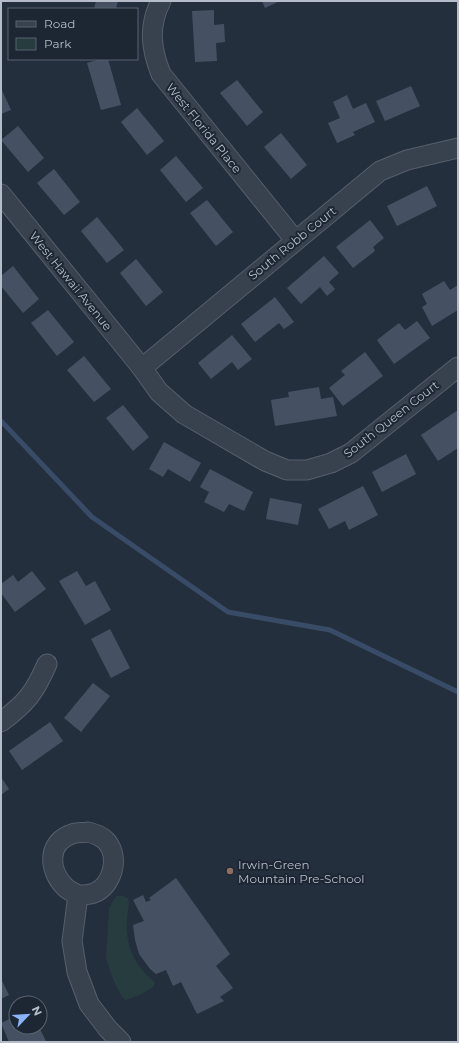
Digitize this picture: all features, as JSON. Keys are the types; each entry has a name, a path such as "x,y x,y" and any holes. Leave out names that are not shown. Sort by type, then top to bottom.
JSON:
{"street":[{"name":"West Florida Place","path":"161,1 153,23 151,39 153,52 161,74 295,240"},
{"name":"South Robb Court","path":"142,368 380,171 407,160 458,148"},
{"name":"West Hawaii Avenue","path":"1,194 142,368"},
{"name":"South Queen Court","path":"142,368 159,392 184,414 265,461 287,470 307,470 332,463 351,453 458,367"},
{"path":"1,722 30,697 38,685 47,664"},
{"path":"78,895 72,941 77,972 89,1004 108,1029 121,1042"}],"green space":[{"path":"116,896 128,898 127,929 130,947 142,970 155,982 154,986 142,994 126,1000 122,997 113,979 106,958 109,908"}],"building":[{"path":"96,1 118,1 116,8 94,8"},
{"path":"262,1 280,1 265,8"},
{"path":"214,10 214,25 224,24 225,42 216,43 217,61 195,62 192,11"},
{"path":"98,60 108,60 121,105 101,110 87,63"},
{"path":"237,80 263,112 247,126 220,93"},
{"path":"411,86 420,106 385,121 376,101"},
{"path":"1,88 11,110 1,114"},
{"path":"347,95 353,109 366,103 375,122 353,132 355,135 337,143 328,123 340,118 333,102"},
{"path":"137,108 164,141 147,155 121,122"},
{"path":"18,126 44,158 28,172 1,140"},
{"path":"281,133 307,165 291,179 264,147"},
{"path":"176,156 203,188 186,202 160,170"},
{"path":"54,169 80,202 64,215 37,183"},
{"path":"427,186 437,206 397,226 387,206"},
{"path":"207,200 233,232 216,246 190,213"},
{"path":"97,217 124,250 107,263 81,231"},
{"path":"370,220 384,238 373,247 375,251 353,268 336,247"},
{"path":"324,256 339,273 329,282 335,289 327,296 320,287 301,304 287,288"},
{"path":"136,259 163,292 146,306 120,273"},
{"path":"13,266 39,299 23,313 1,286 1,276"},
{"path":"444,281 450,290 458,285 458,310 432,326 422,307 427,304 422,294"},
{"path":"275,297 294,322 284,329 279,323 255,342 241,324"},
{"path":"48,310 74,342 57,356 31,323"},
{"path":"417,321 430,338 394,364 377,340 399,323 405,330"},
{"path":"232,335 252,359 238,370 232,362 211,379 198,363"},
{"path":"365,352 383,376 343,406 329,388 345,375 341,371"},
{"path":"84,356 111,389 94,402 67,370"},
{"path":"319,387 321,399 333,397 337,416 275,426 271,400 289,397 288,392"},
{"path":"123,405 149,437 133,451 106,418"},
{"path":"458,410 458,448 438,461 421,435"},
{"path":"164,442 201,463 190,482 168,469 163,477 149,469"},
{"path":"406,454 416,474 382,492 372,472"},
{"path":"210,469 253,492 244,511 229,504 224,512 204,502 209,492 200,487"},
{"path":"363,486 378,515 349,530 345,521 329,529 318,509"},
{"path":"270,498 302,504 298,525 266,519"},
{"path":"32,571 46,589 15,612 1,593 1,584 13,575 18,582"},
{"path":"77,571 86,586 95,581 111,610 85,625 59,581"},
{"path":"110,629 130,668 111,678 91,639"},
{"path":"93,683 110,696 81,732 64,718"},
{"path":"50,722 63,741 22,770 9,751"},
{"path":"1,777 9,789 1,795"},
{"path":"176,878 230,954 216,966 233,988 220,997 224,1001 197,1014 181,982 173,986 166,970 156,974 150,969 139,954 135,940 133,925 144,921 133,900 143,895 146,902 151,900 149,898"},
{"path":"1,979 9,995 1,999"},
{"path":"8,1020 8,1035 43,1035 46,1041 9,1042 1,1023"}],"waterway":[{"path":"1,421 92,517 228,612 330,630 458,692"}],"place":[{"name":"Irwin-Green Mountain Pre-School","path":"230,871"}]}
